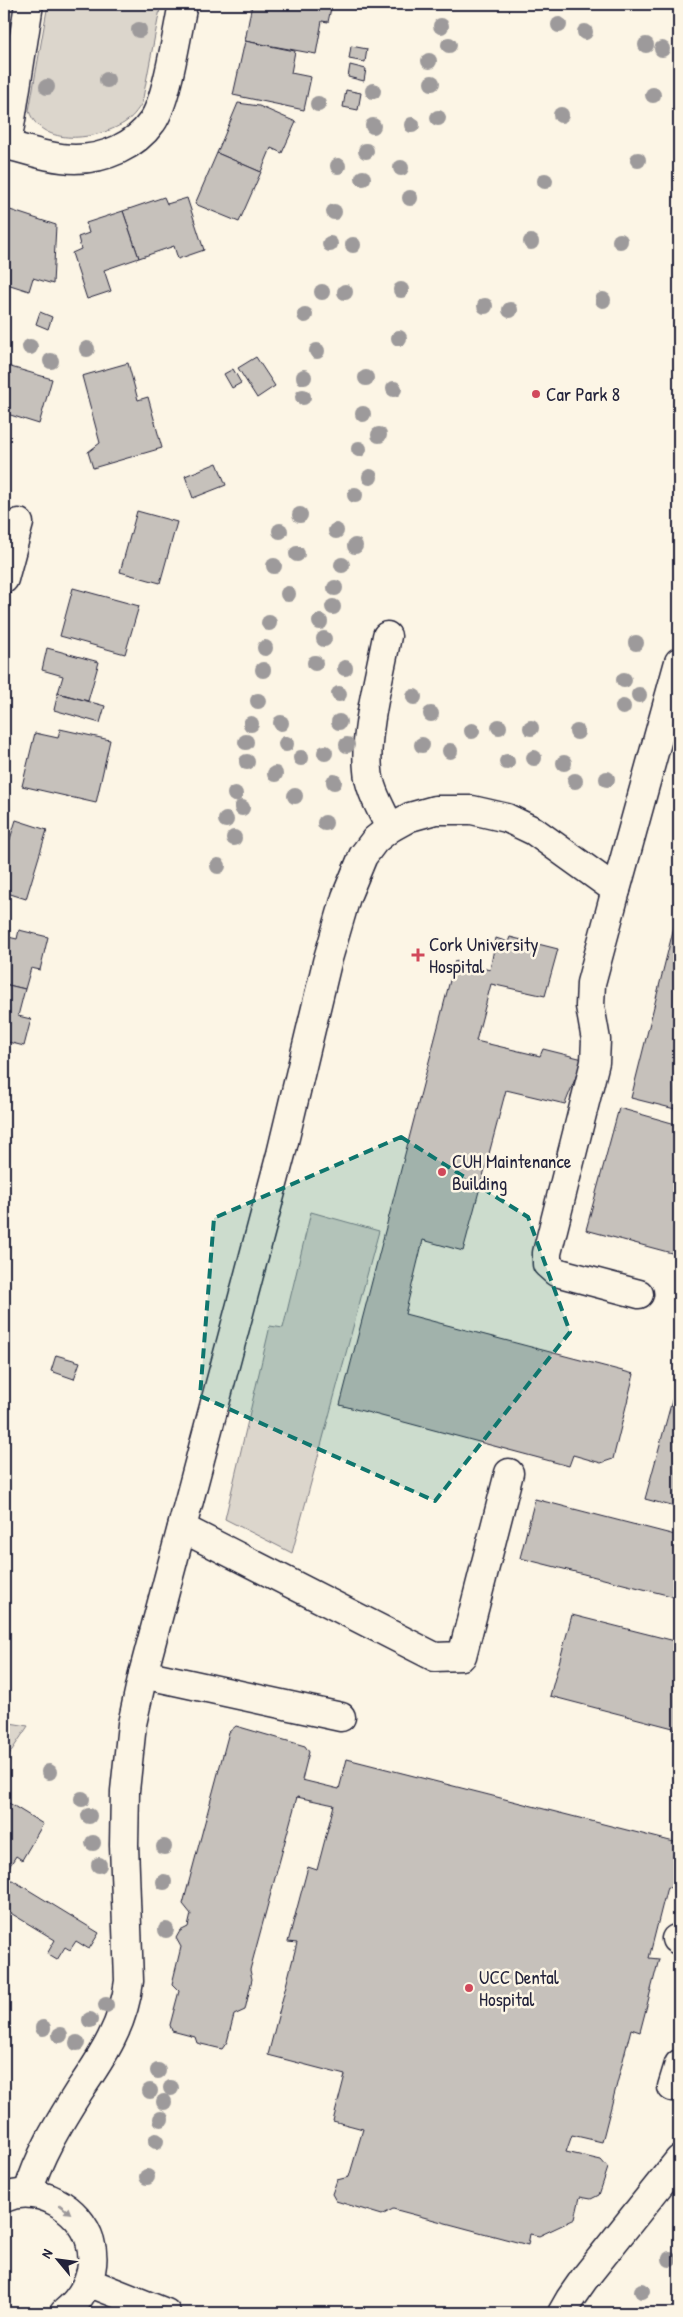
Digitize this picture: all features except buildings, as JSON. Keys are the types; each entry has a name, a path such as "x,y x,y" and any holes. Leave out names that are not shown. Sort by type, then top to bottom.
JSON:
{"street":[{"path":"29,4 5,145 76,159 118,151 138,138 153,122 162,101 182,4"},
{"path":"4,579 19,523"},
{"path":"387,636 368,745 368,771 373,791 390,828"},
{"path":"639,1294 556,1272 547,1264 547,1258 595,1062 596,1040 590,1006 591,983 679,662"},
{"path":"16,2196 112,2041 126,2000 129,1982 124,1845 125,1791 132,1724 143,1674 279,1163 327,962 346,897 363,856 375,840 390,828 410,817 435,810 490,812 508,818 534,831 616,890"},
{"path":"182,1528 435,1657 462,1656 509,1473"},
{"path":"143,1674 341,1717"},
{"path":"562,2313 584,2279 679,2160"},
{"path":"16,2196 45,2197 64,2206 81,2222 90,2242 91,2262 88,2282 76,2303 64,2313"},
{"path":"88,2282 166,2313"}],"highlighted area":[{"path":"401,1137 528,1217 570,1332 435,1501 200,1396 214,1218"}],"shaded area":[{"path":"48,4 161,4 142,103 124,123 99,134 71,137 57,136 45,131 36,123 29,111"},
{"path":"311,1212 379,1231 292,1553 225,1519 270,1326 283,1328"},
{"path":"4,1722 28,1726 4,1762"}],"place":[{"name":"Car Park 8","path":"536,394"},
{"name":"Cork University Hospital","path":"418,955"},
{"name":"CUH Maintenance Building","path":"442,1172"},
{"name":"UCC Dental Hospital","path":"469,1988"}]}
